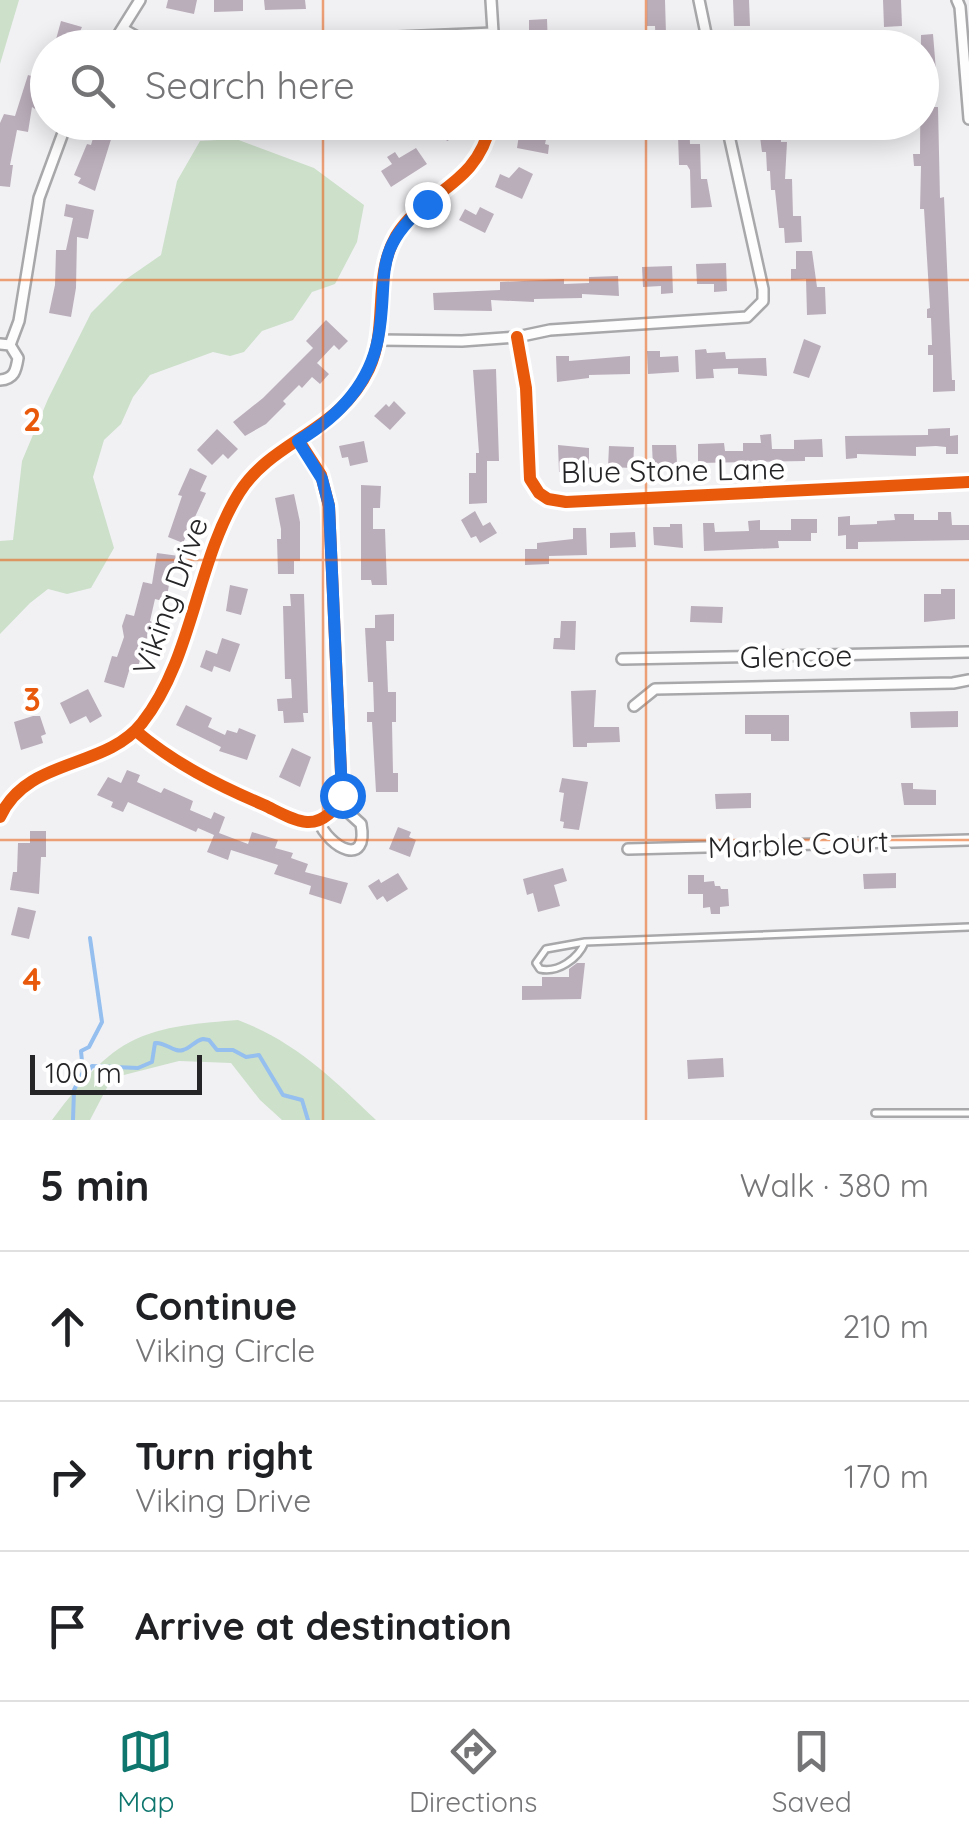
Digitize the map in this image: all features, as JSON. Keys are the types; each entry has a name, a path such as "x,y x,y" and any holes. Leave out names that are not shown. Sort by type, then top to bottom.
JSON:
{"street":[{"path":"127,30 124,28 140,0"},
{"path":"492,0 493,30"},
{"path":"699,0 706,30"},
{"path":"957,0 969,119"},
{"path":"0,380 16,372 18,358 5,344 19,320 40,198 61,140"},
{"name":"Viking Drive","path":"2,804 48,771 98,754 136,731 160,696 234,502 262,466 332,418 350,400 370,368 378,340 381,282 396,236 418,212 467,172 485,140"},
{"path":"378,340 517,337 550,330 736,320 756,310 763,301 763,289 730,140"},
{"name":"Blue Stone Lane","path":"517,337 526,388 530,478 548,499 566,502 968,484"},
{"path":"136,731 169,758 288,816 308,822 318,820 339,804 340,724 329,506 322,479 298,441"},
{"name":"Glencoe","path":"622,659 969,652"},
{"path":"634,706 656,689 952,684 969,680"},
{"path":"0,817 2,804"},
{"path":"318,820 335,846 346,850 357,846 362,839 361,824 339,804"},
{"name":"Marble Court","path":"628,849 969,840"}],"lane":[{"path":"586,942 566,964 549,971 540,969 536,963 546,949 586,942 969,928"},
{"path":"875,1113 969,1114"}],"green space":[{"path":"0,0 19,0 0,64"},
{"path":"239,140 314,168 364,205 357,242 335,284 312,292 293,320 262,331 244,352 230,356 213,352 150,375 133,397 121,424 104,440 93,477 114,548 91,588 67,594 48,589 0,634 0,541 13,540 22,461 91,313 122,282 161,255 177,181 200,141"},
{"path":"238,1020 296,1050 376,1120 282,1120 260,1100 231,1063 179,1061 112,1078 90,1120 52,1120 97,1067 130,1042 169,1028"}],"building":[{"path":"168,0 197,0 194,14 166,8"},
{"path":"214,0 243,0 243,11 214,12"},
{"path":"264,0 305,0 306,9 265,10"},
{"path":"647,0 665,0 666,30 647,26"},
{"path":"733,0 749,0 750,26 734,26"},
{"path":"883,0 901,0 902,26 884,27"},
{"path":"547,19 547,30 529,30 529,20"},
{"path":"61,21 82,27 81,30 59,30"},
{"path":"30,76 28,132 17,130 10,187 0,186 0,123 4,114 15,116"},
{"path":"92,140 111,140 95,191 78,183 81,178 74,175 87,144 91,145"},
{"path":"518,140 546,140 549,145 548,154 517,148"},
{"path":"678,140 700,144 701,179 707,179 712,207 691,208 690,170 687,165 679,165"},
{"path":"760,140 787,142 785,179 792,179 793,216 801,216 802,242 785,243 766,152 762,152"},
{"path":"920,140 939,140 955,391 933,392 933,355 928,355 928,345 932,345 931,318 927,318 930,308 924,209 920,209 921,166 914,166 913,154 920,154"},
{"path":"416,148 427,164 391,187 381,171 392,164 387,157 395,152 399,158"},
{"path":"519,167 533,174 522,199 495,187 500,174 509,178"},
{"path":"66,204 94,210 88,239 77,237 71,317 49,313 56,250 66,250 73,218 64,216"},
{"path":"480,207 494,214 485,233 459,220 465,209 476,215"},
{"path":"796,251 812,251 817,287 825,287 826,314 807,315 806,279 791,280 791,269 796,269"},
{"path":"726,263 727,291 714,292 714,284 697,284 696,264"},
{"path":"672,266 673,293 661,294 661,286 643,287 642,267"},
{"path":"618,276 619,296 582,294 582,298 534,302 491,300 492,311 434,310 433,293 500,290 500,282 564,279 564,284 589,283 589,277"},
{"path":"326,320 348,341 339,350 334,345 317,363 329,374 320,384 312,377 302,388 299,385 266,424 245,436 233,422 313,348 306,341"},
{"path":"804,339 821,346 809,378 793,373"},
{"path":"706,349 707,353 725,352 726,359 766,358 767,376 738,374 738,368 713,369 714,378 696,379 695,350"},
{"path":"647,351 660,351 660,357 678,356 679,372 648,374"},
{"path":"556,356 569,356 569,361 630,356 630,374 589,375 557,382"},
{"path":"496,369 499,461 487,461 487,503 469,504 469,473 476,473 479,453 473,370"},
{"path":"394,401 406,413 390,430 374,416"},
{"path":"950,428 950,436 958,435 958,454 946,454 946,447 936,446 916,447 916,456 857,454 857,458 846,459 845,436 928,435 928,429"},
{"path":"217,429 238,449 228,459 223,454 212,465 197,450"},
{"path":"771,434 772,449 794,449 794,440 822,439 823,457 805,457 805,461 698,463 698,444 724,443 725,451 743,451 743,443 761,443 760,435"},
{"path":"364,441 368,462 350,466 348,457 342,458 339,446"},
{"path":"558,445 589,448 589,465 569,465 569,472 559,472"},
{"path":"652,445 676,445 677,464 653,468"},
{"path":"609,446 634,447 633,468 608,467"},
{"path":"190,468 207,476 200,491 206,493 183,543 168,537 182,496 178,495"},
{"path":"361,485 381,486 380,508 373,508 373,529 385,529 387,585 361,580"},
{"path":"294,494 300,522 300,561 294,561 294,574 278,574 277,539 281,539 281,529 275,498"},
{"path":"475,511 483,526 490,522 497,533 480,543 476,536 471,538 461,520"},
{"path":"938,512 951,512 952,525 969,525 969,540 858,542 858,549 846,549 846,535 838,536 838,517 850,516 850,525 877,524 895,520 894,514 914,514 914,520 938,520"},
{"path":"791,519 817,519 817,533 811,533 811,541 778,541 779,548 704,551 703,523 714,523 715,532 749,531 748,521 760,520 760,530 791,530"},
{"path":"682,524 683,548 654,545 653,527"},
{"path":"573,528 586,528 587,555 549,556 549,564 525,565 525,549 537,549 537,543 573,539"},
{"path":"635,532 636,547 610,548 610,533"},
{"path":"157,553 179,556 177,569 172,568 166,602 155,599 136,673 129,671 124,688 104,682 112,656 117,657 124,637 126,614 134,616 143,582 152,584"},
{"path":"230,585 248,589 241,615 226,611"},
{"path":"941,589 955,589 955,619 924,622 924,594 941,594"},
{"path":"290,594 304,594 308,713 303,713 304,722 284,723 277,699 292,698 291,679 285,679 283,606 291,606"},
{"path":"691,606 723,607 722,623 690,622"},
{"path":"394,614 394,641 386,641 388,692 396,692 393,773 398,773 398,792 376,792 372,722 367,722 367,712 374,712 373,682 368,682 365,628 375,628 375,615"},
{"path":"561,621 576,621 575,650 553,649 554,638 560,638"},
{"path":"222,638 240,644 230,672 214,666 212,672 200,667 206,650 217,654"},
{"path":"88,689 102,716 90,723 86,716 70,724 60,703"},
{"path":"596,690 594,727 619,727 620,742 573,747 571,691"},
{"path":"186,705 212,718 208,727 225,735 227,730 237,733 239,728 256,735 247,760 219,751 221,747 176,725"},
{"path":"958,711 958,727 911,728 910,712"},
{"path":"745,715 789,715 789,741 771,741 771,734 745,734"},
{"path":"40,716 46,734 41,736 43,743 21,750 14,722"},
{"path":"292,748 311,757 300,787 279,777"},
{"path":"127,770 140,775 137,782 193,801 190,810 211,819 214,812 225,817 219,833 248,844 252,832 278,840 275,848 293,853 291,858 308,864 305,872 348,883 341,904 309,894 311,886 274,874 278,865 231,850 228,860 207,852 214,835 198,828 196,832 128,802 123,812 111,807 113,802 97,795 108,777 121,783"},
{"path":"562,778 588,782 579,830 563,828 564,822 560,821"},
{"path":"901,783 913,783 913,789 936,790 936,805 904,805"},
{"path":"751,793 751,808 716,809 715,794"},
{"path":"398,827 411,832 409,837 416,840 410,857 389,849"},
{"path":"30,831 46,831 39,894 10,890 13,872 17,872 18,843 30,843"},
{"path":"563,868 567,881 554,885 560,906 538,912 533,893 527,895 523,879"},
{"path":"398,873 408,889 387,902 383,896 377,900 368,886"},
{"path":"896,873 896,888 864,889 863,874"},
{"path":"688,875 704,875 704,882 714,881 715,886 728,889 729,906 720,907 720,914 711,914 710,907 703,908 703,894 688,894"},
{"path":"18,907 36,911 29,939 11,935"},
{"path":"585,963 581,999 522,1000 522,986 542,986 542,977 569,977 569,969"},
{"path":"723,1058 724,1077 688,1079 687,1060"}],"waterway":[{"path":"83,1072 81,1051 89,1047 102,1022 90,938"},
{"path":"73,1120 74,1090 83,1072 87,1073 92,1066 138,1068 152,1062 155,1043 180,1051 203,1039 217,1050 233,1050 246,1057 259,1055 283,1095 302,1100 308,1120"}],"cycle path":[{"path":"0,817 12,798 28,784 108,749 142,723 173,670 213,549 239,493 269,460 324,422 356,390 375,353 384,268 396,236 408,220 462,175 485,140"},
{"path":"517,337 526,388 530,479 548,499 566,502 969,482"},
{"path":"136,731 197,772 296,820 319,820 340,800 329,506 321,475 299,441"}],"route":[{"path":"342,795 329,506 322,479 298,441 350,400 370,368 378,340 381,282 389,251 408,221 427,204"}]}
